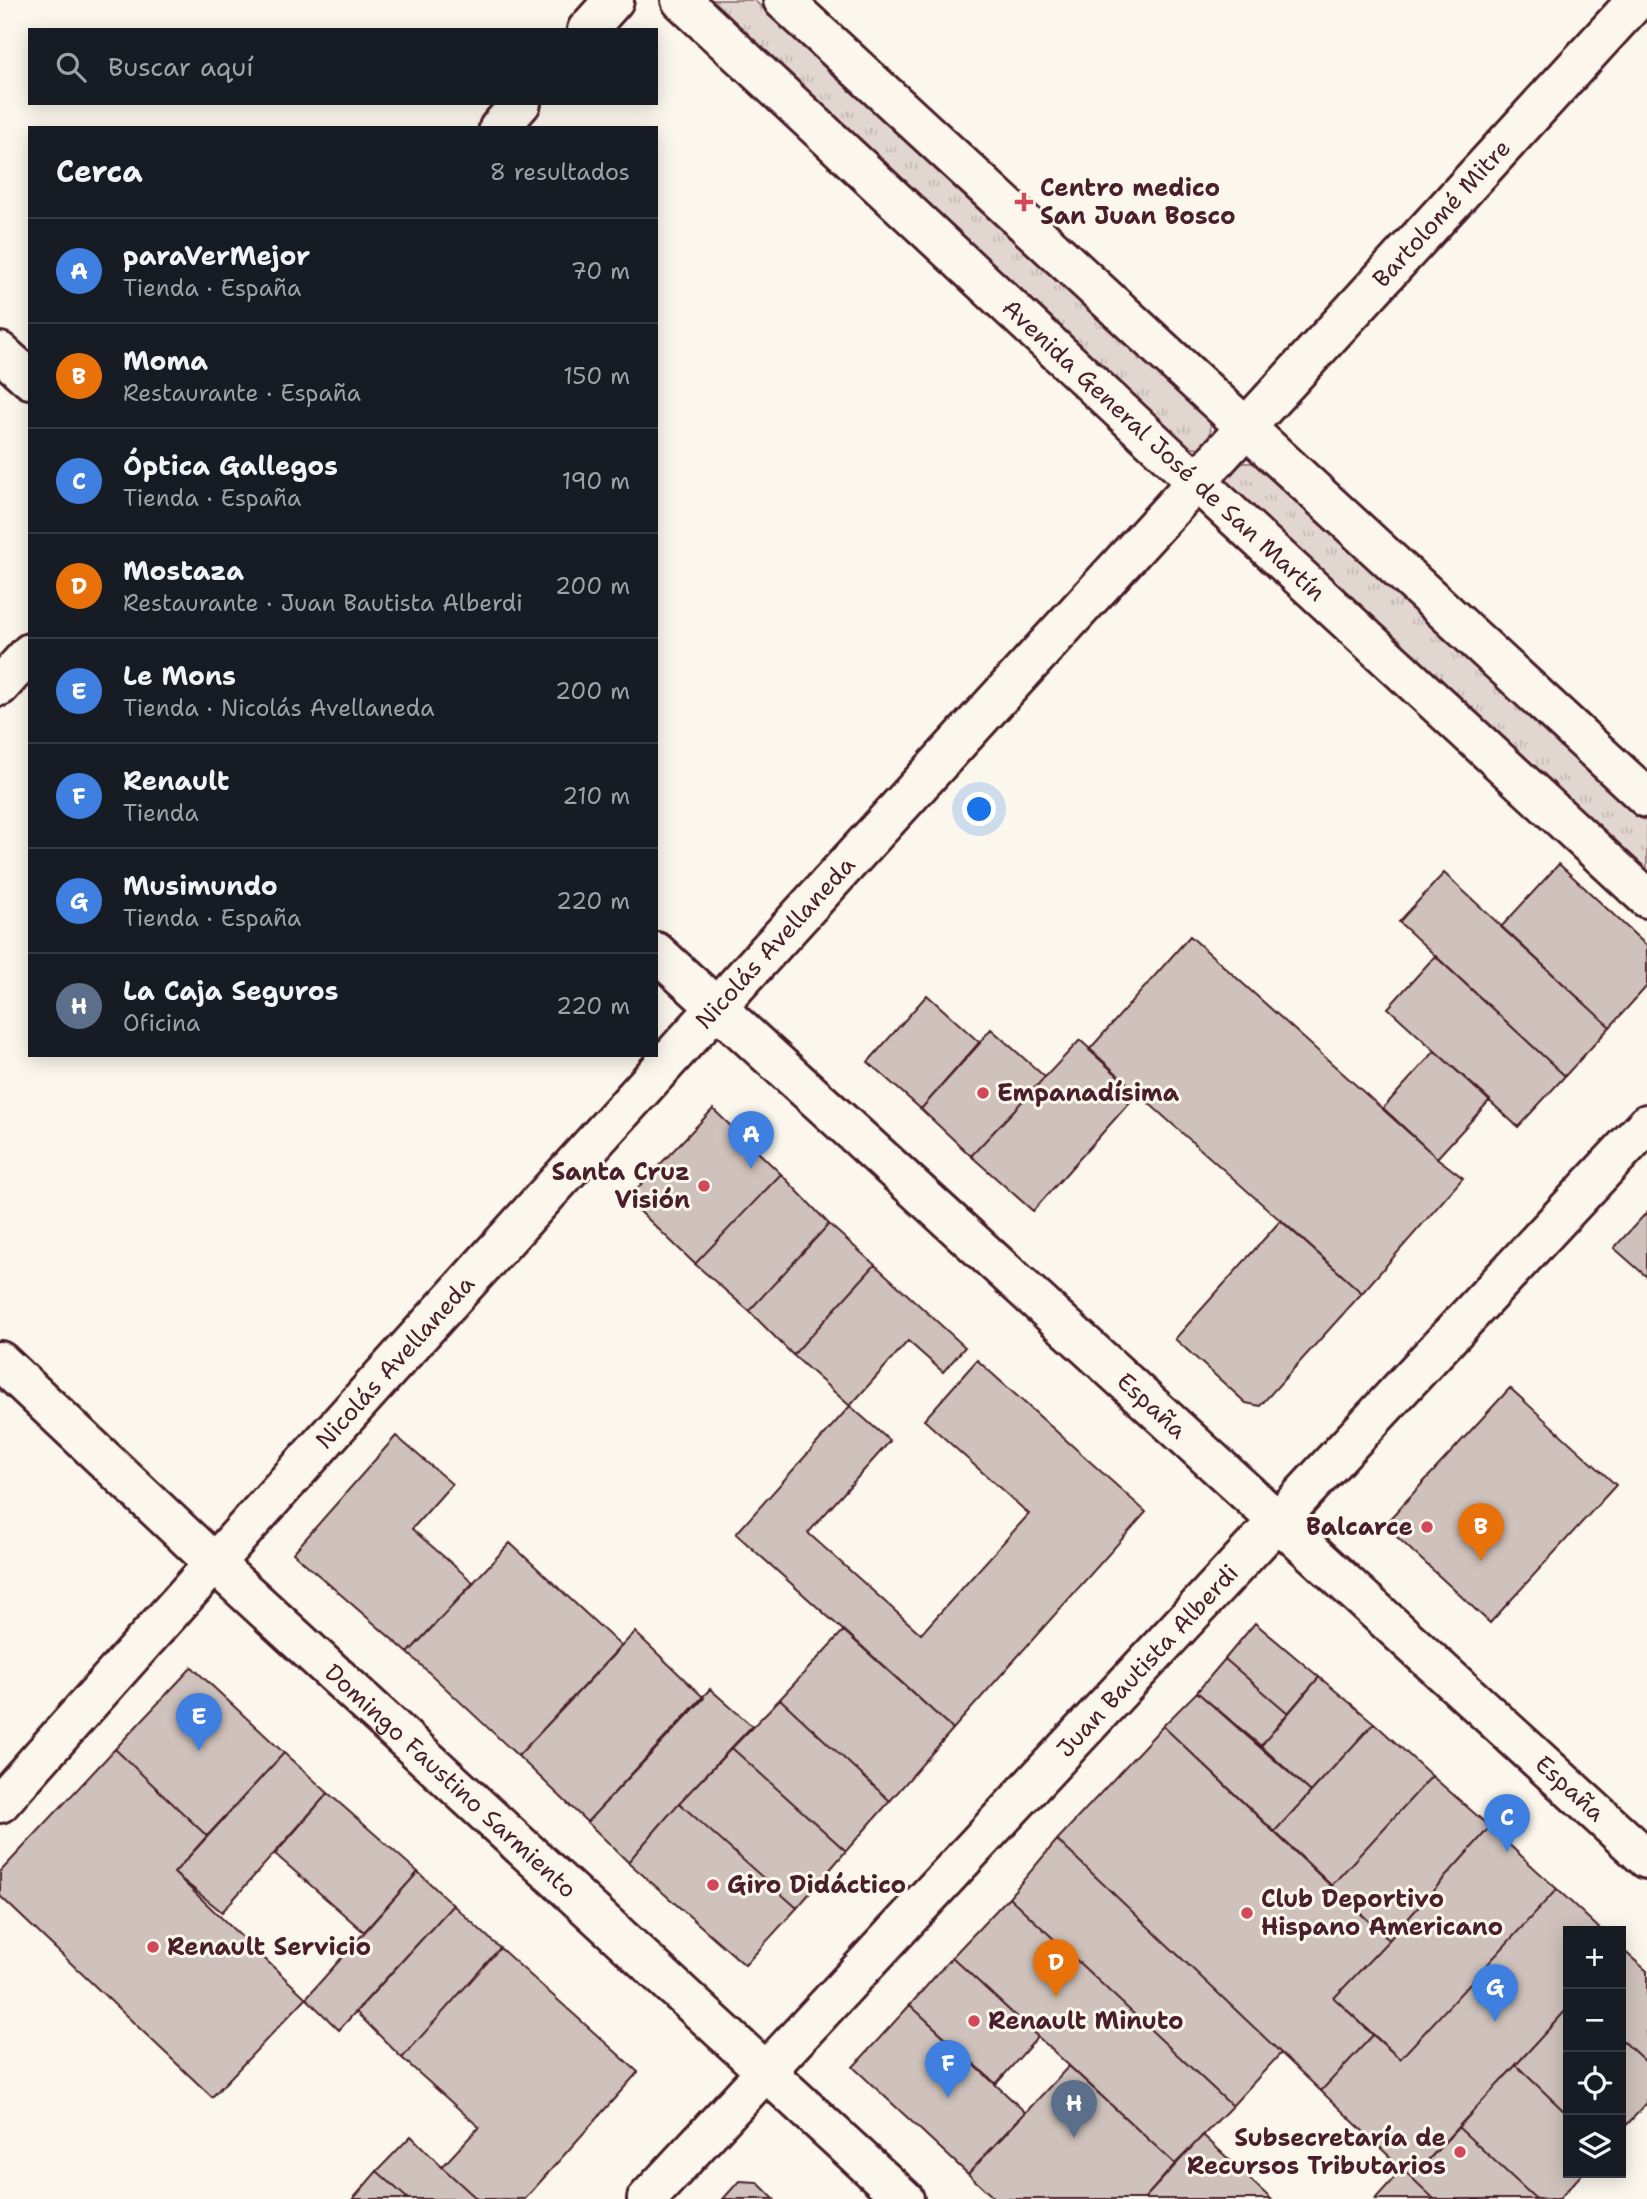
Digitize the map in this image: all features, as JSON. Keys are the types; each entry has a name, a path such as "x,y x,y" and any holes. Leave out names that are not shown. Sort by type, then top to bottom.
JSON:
{"street":[{"path":"589,28 614,0"},
{"name":"Avenida General José de San Martín","path":"681,0 1647,898"},
{"path":"783,0 1647,798"},
{"name":"Bartolomé Mitre","path":"1246,428 1637,0"},
{"path":"501,126 519,105"},
{"path":"0,352 28,377"},
{"name":"Nicolás Avellaneda","path":"0,1803 716,1007 1246,428"},
{"path":"0,687 28,655"},
{"name":"España","path":"658,954 1647,1859"},
{"name":"Juan Bautista Alberdi","path":"647,2199 1647,1124"},
{"name":"Domingo Faustino Sarmiento","path":"0,1361 214,1563 904,2199"}],"green space":[{"path":"696,0 754,0 1209,418 1211,431 1203,445 1200,448 1186,446"},
{"path":"1243,463 1253,463 1647,822 1647,874 1231,492 1227,480 1232,470"}],"building":[{"path":"1559,864 1647,946 1647,986 1610,1027 1501,927"},
{"path":"1444,873 1610,1027 1565,1076 1399,922"},
{"path":"1190,936 1437,1158 1463,1178 1362,1293 1089,1050"},
{"path":"1435,956 1565,1076 1518,1127 1388,1008"},
{"path":"927,995 980,1043 921,1109 868,1062"},
{"name":"Empanadísima","path":"991,1029 1045,1077 971,1156 921,1109"},
{"path":"1080,1040 1138,1093 1033,1211 971,1156"},
{"path":"1435,1051 1490,1100 1437,1158 1383,1108"},
{"name":"Santa Cruz Visión","path":"713,1109 781,1174 695,1264 627,1199"},
{"path":"781,1174 829,1224 749,1311 695,1264"},
{"path":"1647,1212 1647,1277 1614,1248"},
{"path":"1281,1220 1362,1293 1260,1406 1246,1403 1175,1339"},
{"path":"829,1224 875,1265 793,1355 749,1311"},
{"path":"875,1265 965,1347 943,1372 908,1341 850,1406 793,1355"},
{"path":"977,1360 1146,1512 953,1729 736,1534 850,1406 890,1441 808,1533 921,1634 1029,1514 924,1420"},
{"path":"1510,1388 1616,1485 1490,1623 1384,1525"},
{"path":"396,1436 452,1484 412,1529 474,1583 408,1653 293,1553"},
{"path":"510,1543 621,1646 518,1756 408,1653"},
{"path":"1255,1623 1319,1677 1288,1713 1225,1659"},
{"path":"844,1630 953,1729 890,1801 780,1699"},
{"path":"635,1632 704,1698 587,1822 518,1756"},
{"path":"1225,1659 1288,1713 1261,1746 1197,1692"},
{"path":"192,1667 284,1753 207,1836 115,1749"},
{"path":"1319,1677 1374,1723 1311,1792 1261,1746"},
{"path":"710,1689 752,1726 628,1862 587,1822"},
{"path":"1197,1692 1311,1792 1274,1832 1163,1726"},
{"path":"780,1699 890,1801 846,1851 732,1748"},
{"path":"1374,1723 1432,1776 1331,1886 1274,1832"},
{"name":"Club Deportivo Hispano Americano","path":"1163,1726 1389,1940 1334,1998 1373,2035 1321,2091 1057,1840"},
{"path":"732,1748 846,1851 797,1908 679,1803"},
{"name":"Renault Servicio","path":"115,1749 207,1836 174,1873 306,1998 212,2097 0,1896 0,1872"},
{"path":"284,1753 328,1793 222,1912 174,1873"},
{"path":"1432,1776 1490,1827 1389,1940 1331,1886"},
{"path":"328,1793 418,1872 364,1932 275,1854"},
{"name":"Giro Didáctico","path":"679,1803 797,1908 745,1965 628,1862"},
{"path":"1490,1827 1557,1889 1400,2059 1334,1998"},
{"path":"1057,1840 1281,2053 1232,2106 1009,1897"},
{"path":"418,1872 453,1905 339,2030 306,1998"},
{"path":"1557,1889 1597,1926 1563,1926 1563,2013 1412,2178 1321,2091 1373,2035 1400,2059"},
{"path":"1009,1897 1232,2106 1175,2164 952,1957"},
{"path":"453,1905 500,1948 402,2058 356,2012"},
{"path":"500,1948 638,2072 525,2199 477,2199 442,2167 479,2127 402,2058"},
{"path":"1626,1953 1647,1971 1647,2063 1626,2044"},
{"name":"Renault Minuto","path":"952,1957 1038,2037 996,2084 910,2005"},
{"path":"910,2005 1025,2112 968,2174 853,2067"},
{"path":"1563,2013 1563,2110 1516,2065"},
{"path":"1626,2044 1647,2063 1647,2103 1626,2126"},
{"path":"1516,2065 1563,2110 1563,2178 1578,2178 1559,2199 1536,2199 1458,2127"},
{"path":"1069,2066 1175,2164 1144,2199 995,2199 968,2174"},
{"name":"Subsecretaría de Recursos Tributarios","path":"1458,2127 1536,2199 1434,2199 1412,2178"},
{"path":"1203,2135 1271,2199 1144,2199"},
{"path":"411,2136 477,2199 408,2199 377,2171"},
{"path":"1402,2169 1412,2178 1434,2199 1375,2199"},
{"path":"377,2171 408,2199 353,2199"},
{"path":"739,2181 757,2182 774,2199 723,2199"}],"place":[{"name":"Centro medico San Juan Bosco","path":"1024,202"},
{"name":"Empanadísima","path":"983,1093"},
{"name":"paraVerMejor","path":"751,1169"},
{"name":"Santa Cruz Visión","path":"704,1186"},
{"name":"Balcarce","path":"1427,1527"},
{"name":"Moma","path":"1481,1561"},
{"name":"Le Mons","path":"199,1751"},
{"name":"Óptica Gallegos","path":"1507,1852"},
{"name":"Giro Didáctico","path":"713,1885"},
{"name":"Club Deportivo Hispano Americano","path":"1247,1913"},
{"name":"Renault Servicio","path":"153,1947"},
{"name":"Mostaza","path":"1056,1997"},
{"name":"Renault Minuto","path":"974,2021"},
{"name":"Musimundo","path":"1495,2022"},
{"name":"Renault","path":"948,2098"},
{"name":"La Caja Seguros","path":"1074,2138"},
{"name":"Subsecretaría de Recursos Tributarios","path":"1460,2152"}]}
